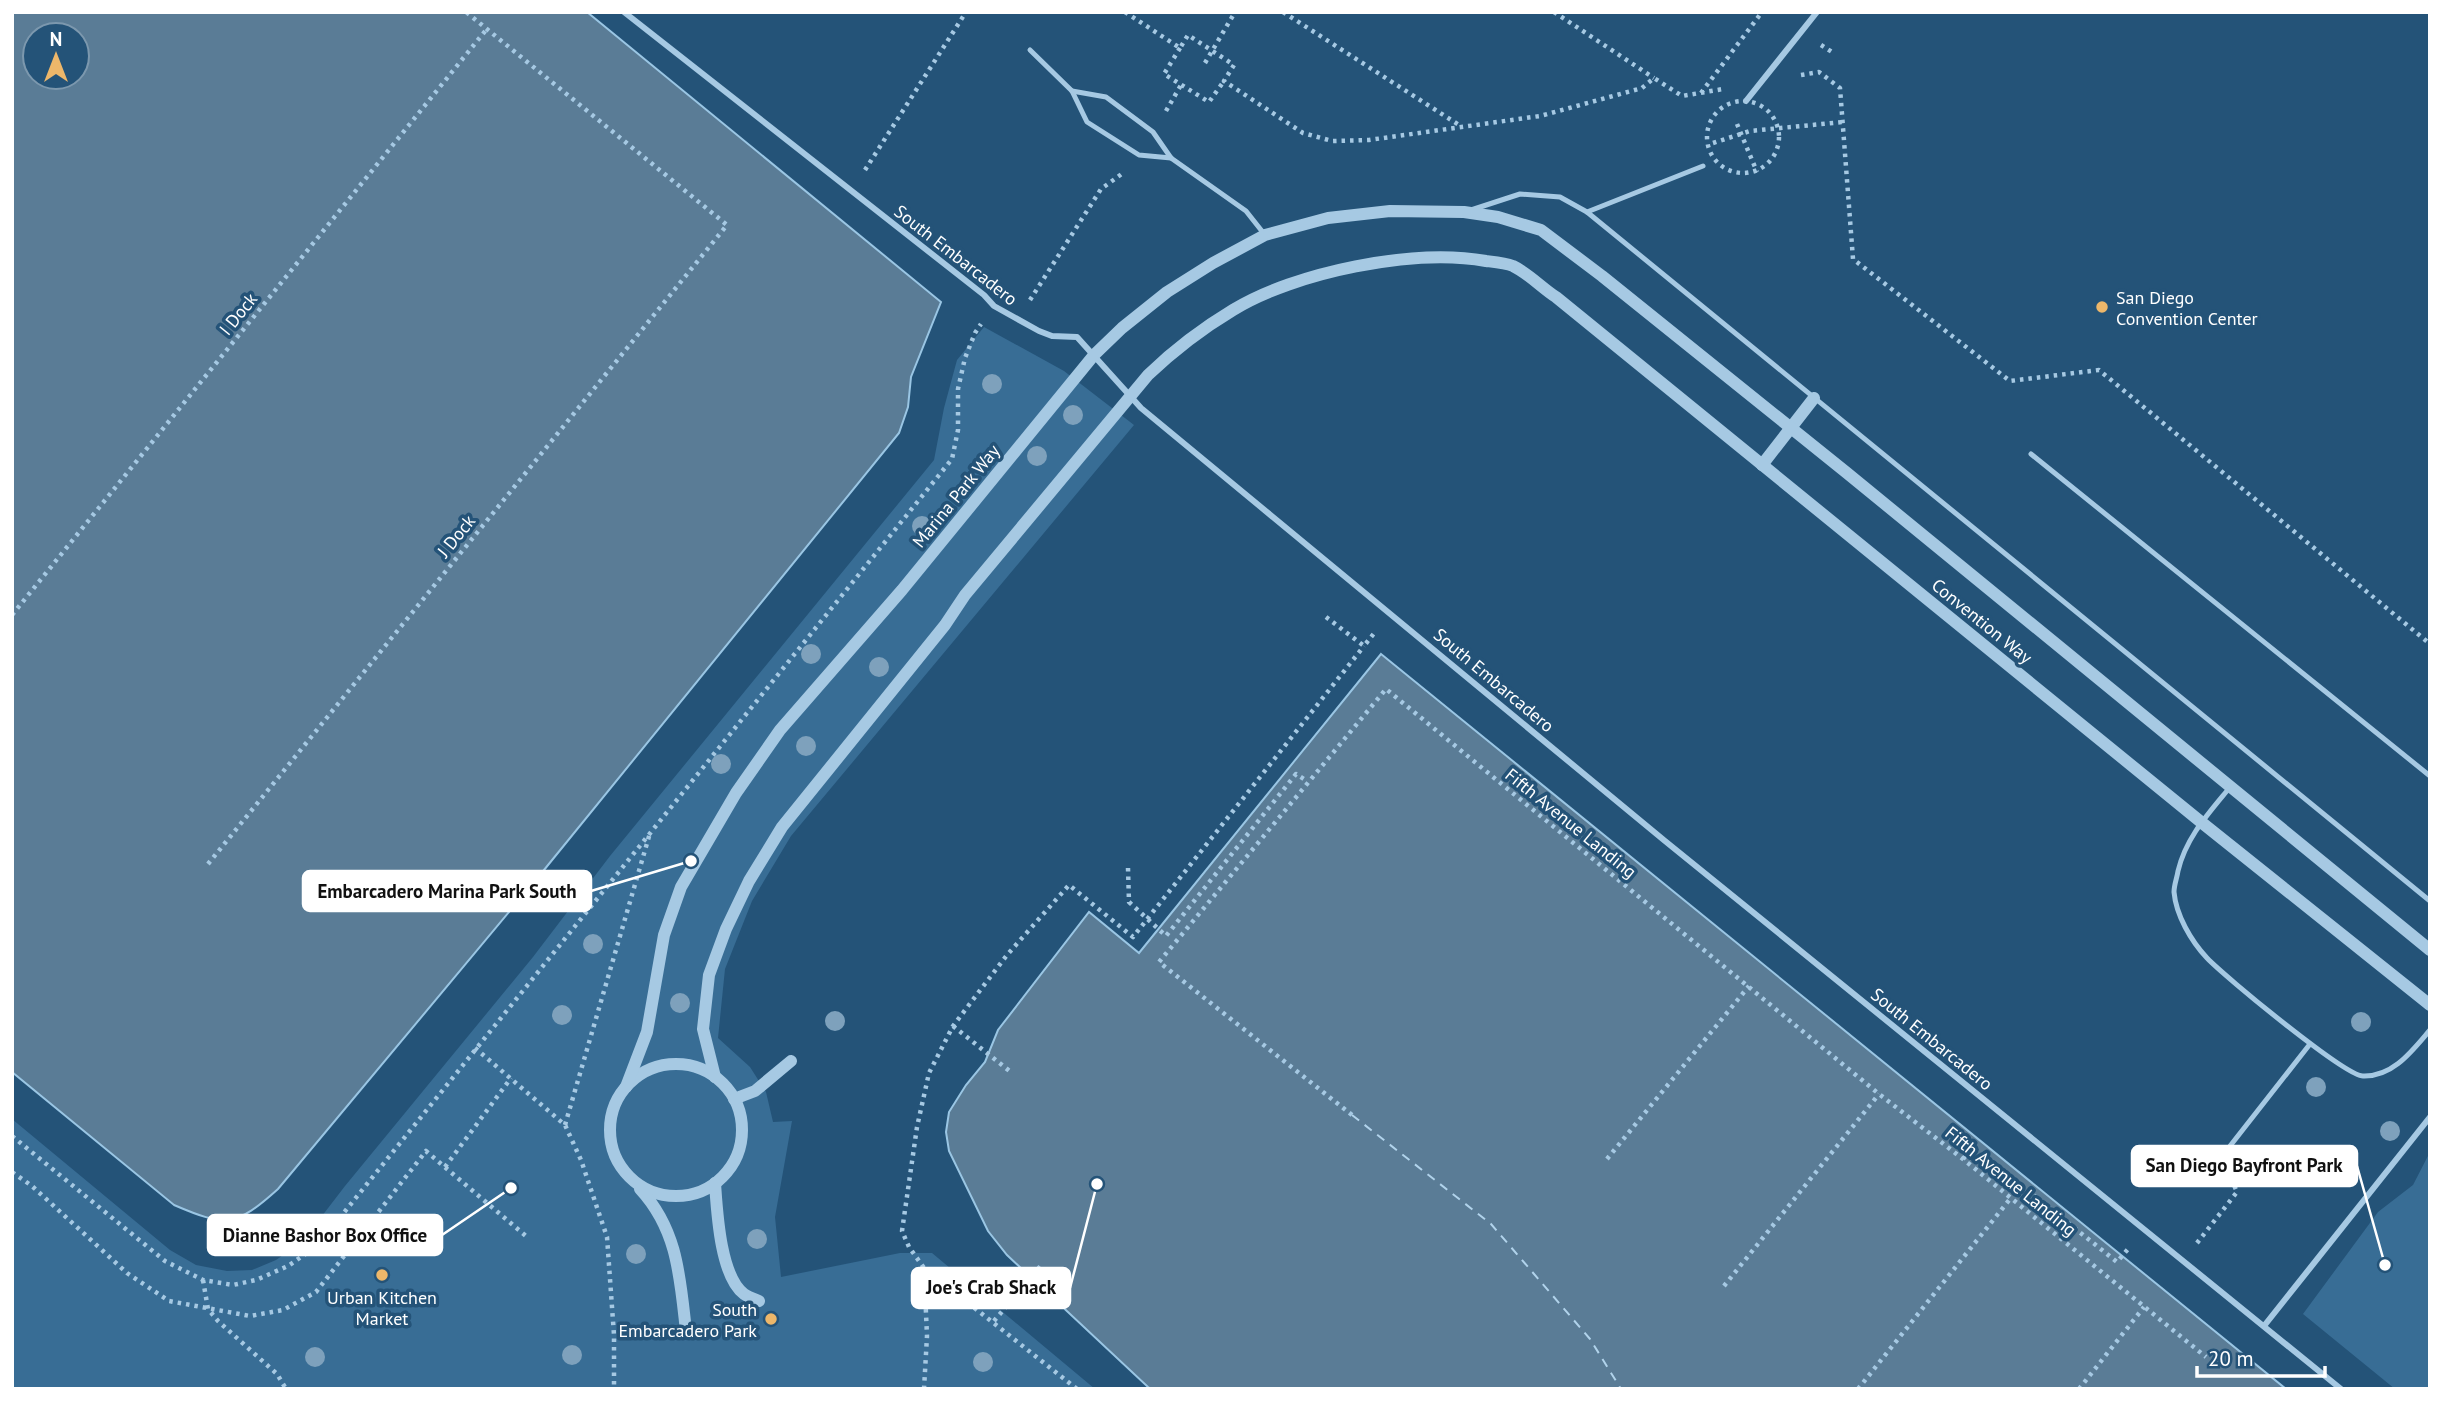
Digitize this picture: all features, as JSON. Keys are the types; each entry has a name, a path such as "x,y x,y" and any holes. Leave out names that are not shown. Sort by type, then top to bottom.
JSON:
{"street":[{"name":"South Embarcadero","path":"624,12 984,295 994,306 1052,336 1077,337 1141,408 1665,841 2341,1389"},
{"path":"1746,101 1817,12"},
{"name":"Marina Park Way","path":"626,1087 647,1032 664,936 681,887 736,793 780,730 902,590 1094,355 1122,328 1167,292 1265,235 1328,218 1390,211 1464,212 1499,217 1541,230"},
{"name":"Convention Way","path":"1541,230 1791,428 2430,950"},
{"name":"Convention Way","path":"1132,397 1148,375 1176,351 1234,309 1285,286 1325,274 1421,257 1469,258 1512,266 1556,298 2201,822 2430,1004"},
{"path":"715,1077 703,1030 709,975 726,929 749,881 782,827 945,625 965,595 1132,397"},
{"path":"1762,465 1815,398"},
{"path":"734,1099 755,1091 791,1061"},
{"path":"633,1181 652,1192 674,1196 696,1193 715,1184 729,1170 738,1154 742,1135 741,1117 734,1099 715,1077 698,1068 678,1064 659,1066 626,1087 615,1105 610,1125 611,1145 619,1165 633,1181 656,1205 667,1229 679,1268 686,1331"},
{"path":"2264,1326 2430,1117"},
{"path":"715,1184 721,1246 733,1280 743,1294 759,1301"}],"lane":[{"path":"1030,50 1072,91 1087,122 1139,155 1171,158"},
{"path":"1072,91 1106,97 1153,132 1171,158 1246,211 1265,235"},
{"path":"1587,212 1703,166"},
{"path":"1464,212 1520,194 1560,197 1587,212 2430,901"},
{"path":"2031,454 2430,776"},
{"path":"2231,786 2201,822 2182,852 2174,890 2181,919 2206,957 2310,1044 2341,1068 2359,1077 2380,1075 2398,1065 2430,1030"},
{"path":"2222,1155 2310,1044"}],"path":[{"path":"466,12 486,30"},
{"path":"870,162 966,12"},
{"path":"1125,12 1180,48"},
{"path":"1210,50 1205,63 1235,12"},
{"path":"1283,12 1461,126"},
{"path":"1554,12 1654,78"},
{"path":"1701,93 1762,12"},
{"name":"J Dock","path":"208,864 727,225 486,30"},
{"name":"I Dock","path":"12,615 486,30"},
{"path":"1188,35 1234,65 1209,102 1164,74 1180,48 1188,35"},
{"path":"1224,80 1303,133 1332,141 1369,140 1540,116 1642,88"},
{"path":"1161,117 1181,85"},
{"path":"1734,102 1758,104 1769,111 1780,132 1775,156 1756,172 1745,174 1722,167 1713,159 1706,136 1714,114 1734,102"},
{"path":"1750,131 1843,121 1853,259 2010,381 2099,370 2430,644"},
{"path":"1737,123 1756,172"},
{"path":"1018,319 1101,189 1132,167"},
{"path":"12,1136 165,1261 203,1280 233,1284 256,1280 288,1266 317,1246 953,459 958,430 958,389 965,358 975,334 994,306"},
{"path":"1077,1389 924,1268 909,1247 902,1231 917,1127 929,1073 953,1026 1007,955 1069,885 1133,937 1391,612"},
{"path":"1326,617 1364,646"},
{"name":"Fifth Avenue Landing","path":"1352,1115 1159,962 1386,689 1879,1094 2206,1357"},
{"path":"1128,868 1129,902 1166,936 1296,774 1307,781"},
{"path":"565,1125 651,830"},
{"path":"1607,1159 1749,986"},
{"path":"953,1026 1012,1073"},
{"path":"475,1048 565,1125 581,1160 607,1237 614,1335 614,1389"},
{"path":"445,1167 511,1078"},
{"path":"1724,1286 1879,1094"},
{"path":"1963,1159 1973,1147 2117,1262 2123,1255"},
{"path":"12,1172 32,1186 127,1272 169,1301 250,1316 283,1310 316,1292 426,1151 527,1237"},
{"path":"2184,1261 2237,1192 2222,1155"},
{"path":"1858,1389 2010,1199"},
{"path":"994,1321 1043,1263"},
{"path":"924,1268 927,1336 924,1389"},
{"path":"203,1280 208,1308 218,1321 277,1374 286,1389"},
{"path":"2079,1389 2144,1307"}],"shaded area":[{"path":"12,12 587,12 941,302 911,377 908,407 899,433 544,870 278,1189 251,1211 229,1220 206,1217 174,1205 12,1072"},
{"path":"984,327 1064,371 1134,425 791,836 752,901 725,969 718,1038 750,1067 766,1092 773,1122 792,1121 775,1217 781,1277 900,1253 932,1253 1095,1389 12,1389 12,1119 170,1250 196,1265 227,1271 252,1270 276,1260 302,1242 533,957 610,856 934,460 957,360"},
{"path":"1381,654 2286,1389 1148,1387 1007,1255 988,1231 949,1151 946,1132 949,1112 985,1062 998,1030 1089,912 1139,953"},
{"path":"2430,1152 2430,1389 2395,1389 2303,1314 2378,1212 2413,1185"}],"ferry route":[{"path":"1352,1115 1491,1224 1590,1339 1621,1389"}],"place":[{"name":"San Diego Convention Center","path":"2102,307"},
{"name":"Embarcadero Marina Park South","path":"691,861"},
{"name":"Joe's Crab Shack","path":"1097,1184"},
{"name":"Dianne Bashor Box Office","path":"511,1188"},
{"name":"San Diego Bayfront Park","path":"2385,1265"},
{"name":"Urban Kitchen Market","path":"382,1275"},
{"name":"South Embarcadero Park","path":"771,1319"}]}
